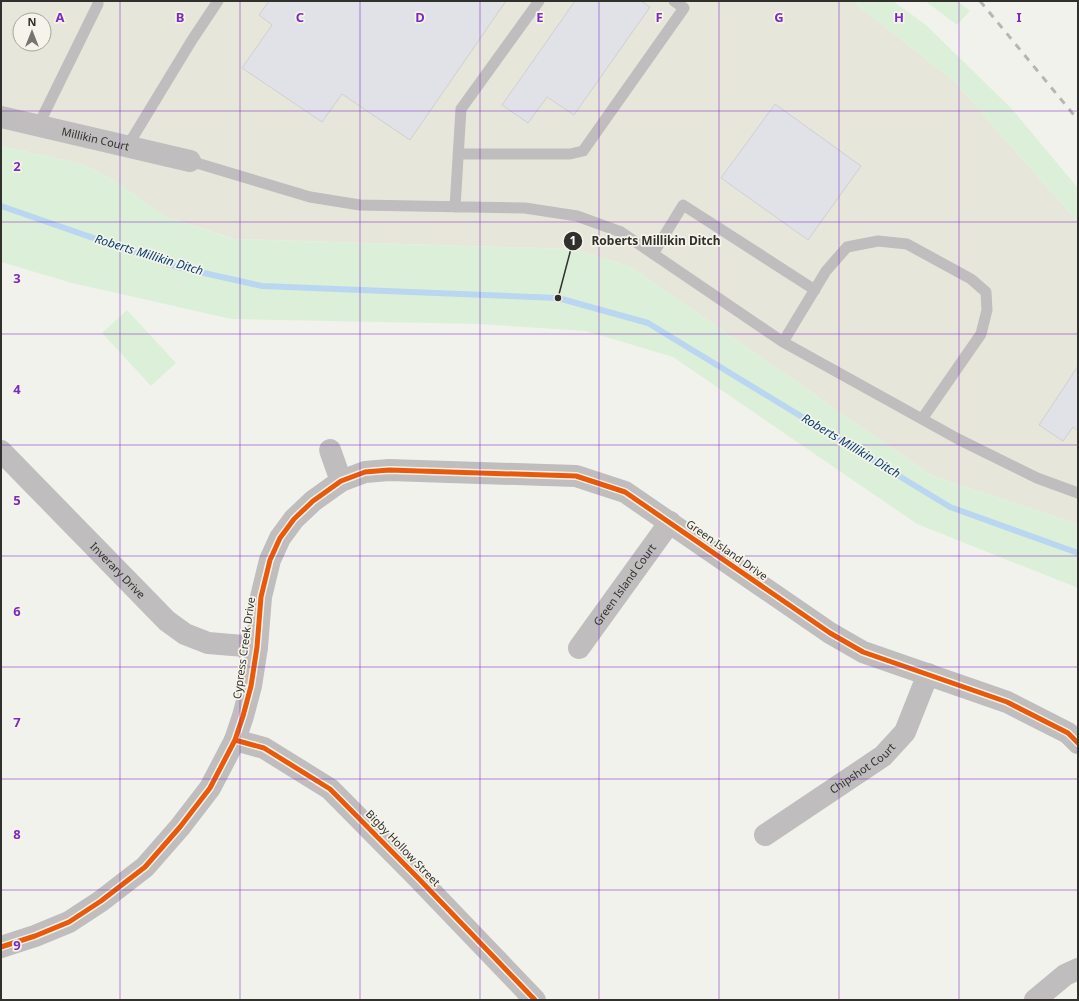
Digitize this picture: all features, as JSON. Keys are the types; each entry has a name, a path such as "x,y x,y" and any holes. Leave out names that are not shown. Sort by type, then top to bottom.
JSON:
{"street":[{"name":"Millikin Court","path":"1,117 190,161"},
{"path":"330,450 342,481"},
{"name":"Inverary Drive","path":"1,451 167,621 185,634 208,643 257,646"},
{"name":"Green Island Drive","path":"342,481 365,472 389,470 576,476 625,492 830,633 863,652 1007,702 1068,733 1078,743"},
{"name":"Cypress Creek Drive","path":"1,947 35,936 69,922 101,901 145,867 180,827 210,788 235,740 251,686 257,646 261,596 270,560 280,538 294,519 312,501 342,481"},
{"name":"Green Island Court","path":"579,648 670,522"},
{"name":"Chipshot Court","path":"765,835 883,756 905,732 928,674"},
{"name":"Bigby Hollow Street","path":"235,740 264,748 330,789 418,878 532,999"},
{"path":"1035,1000 1065,975 1078,968"}],"lane":[{"path":"38,126 98,4 98,1"},
{"path":"127,147 192,40 218,1"},
{"path":"455,207 460,109 540,1"},
{"path":"458,154 570,154 583,151 684,8 674,1"},
{"path":"190,161 310,197 360,205 525,208 577,216 621,232 783,342 958,439 1037,478 1078,493"},
{"path":"653,254 683,205 815,290"},
{"path":"783,342 826,271 847,247 878,241 907,244 972,279 986,292 987,310 981,334 922,419"}],"shaded area":[{"path":"1,1 852,1 954,81 1078,222 1078,524 932,476 631,267 573,249 234,239 166,217 110,178 82,164 1,146"}],"green space":[{"path":"852,1 893,1 926,25 1012,109 1078,188 1078,222 954,81"},
{"path":"925,1 957,1 970,11 957,25"},
{"path":"1,146 82,164 110,178 166,217 233,239 573,249 631,267 932,476 1078,524 1078,588 917,524 673,357 586,331 478,324 231,319 72,283 1,262"},
{"path":"127,310 176,363 151,386 102,333"}],"building":[{"path":"269,1 506,1 410,140 342,94 322,122 242,68 272,25 259,15"},
{"path":"575,1 641,1 650,7 574,115 547,97 528,123 502,105"},
{"path":"775,104 861,166 808,240 721,178"},
{"path":"1078,366 1078,431 1073,427 1063,441 1039,425"}],"waterway":[{"name":"Roberts Millikin Ditch","path":"1,206 177,267 262,286 558,298 648,323 950,507 1078,553"}],"railway":[{"path":"980,1 1078,120"}],"cycle path":[{"path":"1,947 35,936 69,922 101,901 145,867 180,827 210,788 235,740 243,716 251,686 257,647 261,597 270,560 280,538 294,519 313,501 341,481 365,472 389,470 576,476 625,492 830,633 863,652 1007,702 1068,733 1078,743"},
{"path":"235,740 264,748 330,789 535,1000"}],"place":[{"name":"Roberts Millikin Ditch","path":"558,298"}]}
